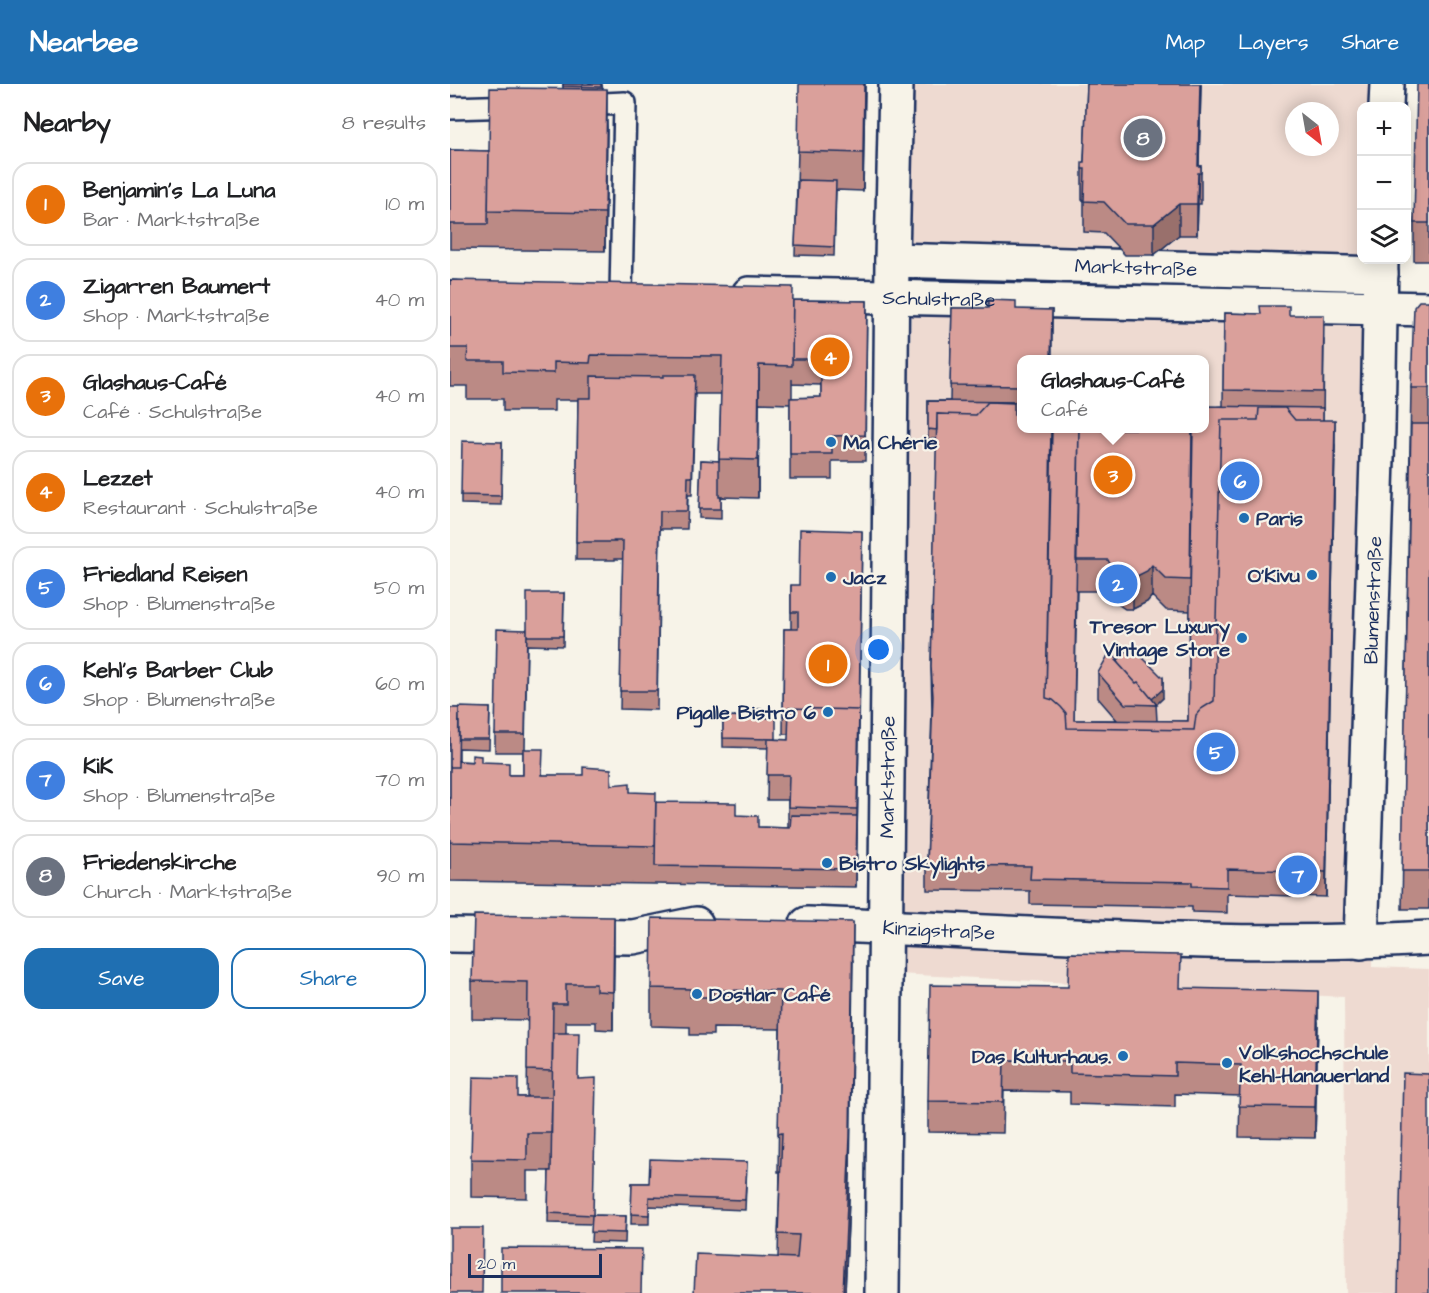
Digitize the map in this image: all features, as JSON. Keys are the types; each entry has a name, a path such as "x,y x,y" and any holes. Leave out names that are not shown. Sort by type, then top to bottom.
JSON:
{"street":[{"name":"Marktstraße","path":"882,1293 892,260 896,84"},
{"path":"1386,102 1387,84"},
{"name":"Marktstraße","path":"892,260 1381,267"},
{"name":"Blumenstraße","path":"1361,942 1382,308 1381,267"},
{"path":"586,291 637,292"},
{"name":"Schulstraße","path":"716,294 1429,309"},
{"path":"450,935 633,937 711,921 722,922"},
{"name":"Kinzigstraße","path":"781,924 1214,941 1361,942 1429,938"}],"lane":[{"path":"558,105 625,103 637,292"},
{"path":"450,108 535,106"}],"shaded area":[{"path":"912,84 1382,84 1382,102 1357,102 1357,264 1380,264 1372,967 1429,969 1429,1293 1346,1293 1344,997 897,974 911,317"}],"building":[{"path":"563,84 601,84 601,87 563,86"},
{"path":"799,84 864,84 863,153 798,151"},
{"path":"1087,84 1200,84 1198,166 1201,166 1201,173 1198,173 1197,204 1179,204 1154,224 1125,224 1104,202 1084,201 1085,169 1082,169 1082,162 1084,162"},
{"path":"1417,84 1429,84 1429,223 1414,223"},
{"path":"490,88 607,89 605,213 488,211"},
{"path":"450,150 489,151 488,224 450,224"},
{"path":"798,180 836,181 834,247 795,245"},
{"path":"450,280 793,287 792,366 759,365 758,460 719,459 722,356 591,355 590,363 554,362 554,373 503,372 503,361 467,361 468,348 450,348"},
{"path":"793,300 867,301 865,435 832,436 832,454 790,454 790,398 821,397 821,359 792,359"},
{"path":"988,300 1016,301 1016,309 1052,310 1051,355 1017,355 1017,386 950,385 952,308 988,308"},
{"path":"1419,301 1429,301 1429,388 1411,388 1414,307"},
{"path":"1260,306 1289,306 1289,315 1324,315 1323,392 1223,390 1224,313 1261,314"},
{"path":"663,375 695,375 692,477 688,477 687,511 660,511 657,691 620,691 623,541 576,542 578,398 591,398 591,376 663,377"},
{"path":"928,401 1017,402 1017,415 1014,415 1014,403 988,402 976,415 937,414 937,430 928,429"},
{"path":"988,402 1014,403 1017,433 1051,433 1046,698 1053,700 1066,713 1067,728 1194,730 1196,715 1214,701 1221,420 1258,420 1259,408 1285,408 1295,420 1335,420 1326,872 1227,869 1227,887 1192,886 1192,882 1030,879 1031,866 927,865 933,696 931,667 937,414 976,415"},
{"path":"1209,406 1323,408 1323,420 1295,420 1285,408 1259,408 1258,420 1221,420 1214,701 1196,715 1194,730 1067,728 1066,713 1053,700 1046,698 1052,433 1079,433 1074,720 1188,721 1193,433 1209,433"},
{"path":"1411,424 1429,424 1429,871 1402,871"},
{"path":"1079,433 1192,433 1190,580 1166,579 1152,565 1147,571 1133,578 1125,578 1113,570 1108,560 1076,560"},
{"path":"462,441 502,442 501,496 461,495"},
{"path":"701,460 719,461 721,509 699,509"},
{"path":"800,529 862,531 859,717 859,710 789,708 789,716 783,716 784,629 798,629 798,612 791,612 791,585 799,585"},
{"path":"527,593 564,593 563,636 527,636"},
{"path":"497,629 527,630 525,734 495,734"},
{"path":"1128,650 1136,651 1163,678 1163,689 1152,699 1118,663 1118,660"},
{"path":"1110,652 1157,705 1125,704 1098,673"},
{"path":"459,707 490,708 489,739 459,739"},
{"path":"450,708 459,708 458,767 450,767"},
{"path":"789,708 859,710 857,809 788,807 789,775 767,775 768,739 788,740"},
{"path":"755,709 767,709 767,718 776,717 776,739 723,738 723,716 755,717"},
{"path":"523,749 543,749 542,775 583,775 583,767 611,769 611,785 630,783 630,792 656,793 655,846 450,842 450,767 458,767 458,761 472,762 472,755 481,756 481,762 509,763 509,775 523,775"},
{"path":"656,802 736,803 736,815 758,816 758,827 790,828 791,815 857,816 856,869 655,866"},
{"path":"474,915 614,917 613,992 596,991 596,984 566,984 566,1004 553,1004 552,1071 527,1070 528,982 472,981"},
{"path":"652,918 853,922 850,1137 843,1293 694,1293 696,1254 797,1258 799,1235 778,1234 782,1133 778,1134 781,991 713,990 713,997 690,997 690,989 651,988"},
{"name":"Das Kulturhaus.","path":"1069,953 1181,955 1180,988 1318,991 1315,1107 1239,1106 1241,1065 1175,1063 1175,1076 1070,1073 1070,1061 1004,1060 1003,1102 928,1101 930,985 1068,987"},
{"path":"553,1033 579,1033 578,1079 596,1078 593,1215 548,1213 549,1171 551,1171"},
{"path":"1403,1073 1429,1074 1429,1293 1398,1293"},
{"path":"473,1077 518,1078 518,1097 552,1097 551,1133 527,1133 527,1160 471,1159"},
{"path":"650,1159 747,1162 745,1200 649,1197 649,1215 631,1214 632,1183 649,1183"},
{"path":"592,1215 626,1216 625,1233 591,1232"},
{"path":"450,1228 483,1228 482,1293 450,1293"},
{"path":"501,1248 642,1249 641,1293 501,1293"}],"place":[{"name":"Friedenskirche","path":"1143,138"},
{"name":"Lezzet","path":"830,357"},
{"name":"Ma Chérie","path":"831,442"},
{"name":"Glashaus-Café","path":"1113,475"},
{"name":"Kehl's Barber Club","path":"1240,481"},
{"name":"Paris","path":"1244,518"},
{"name":"O'Kivu","path":"1312,575"},
{"name":"Jacz","path":"831,577"},
{"name":"Zigarren Baumert","path":"1118,584"},
{"name":"Tresor Luxury Vintage Store","path":"1242,638"},
{"name":"Benjamin's La Luna","path":"828,664"},
{"name":"Pigalle Bistro 6","path":"828,712"},
{"name":"Friedland Reisen","path":"1216,752"},
{"name":"Bistro Skylights","path":"827,863"},
{"name":"KiK","path":"1298,875"},
{"name":"Dostlar Café","path":"697,994"},
{"name":"Das Kulturhaus.","path":"1123,1056"},
{"name":"Volkshochschule Kehl-Hanauerland","path":"1227,1063"}]}
